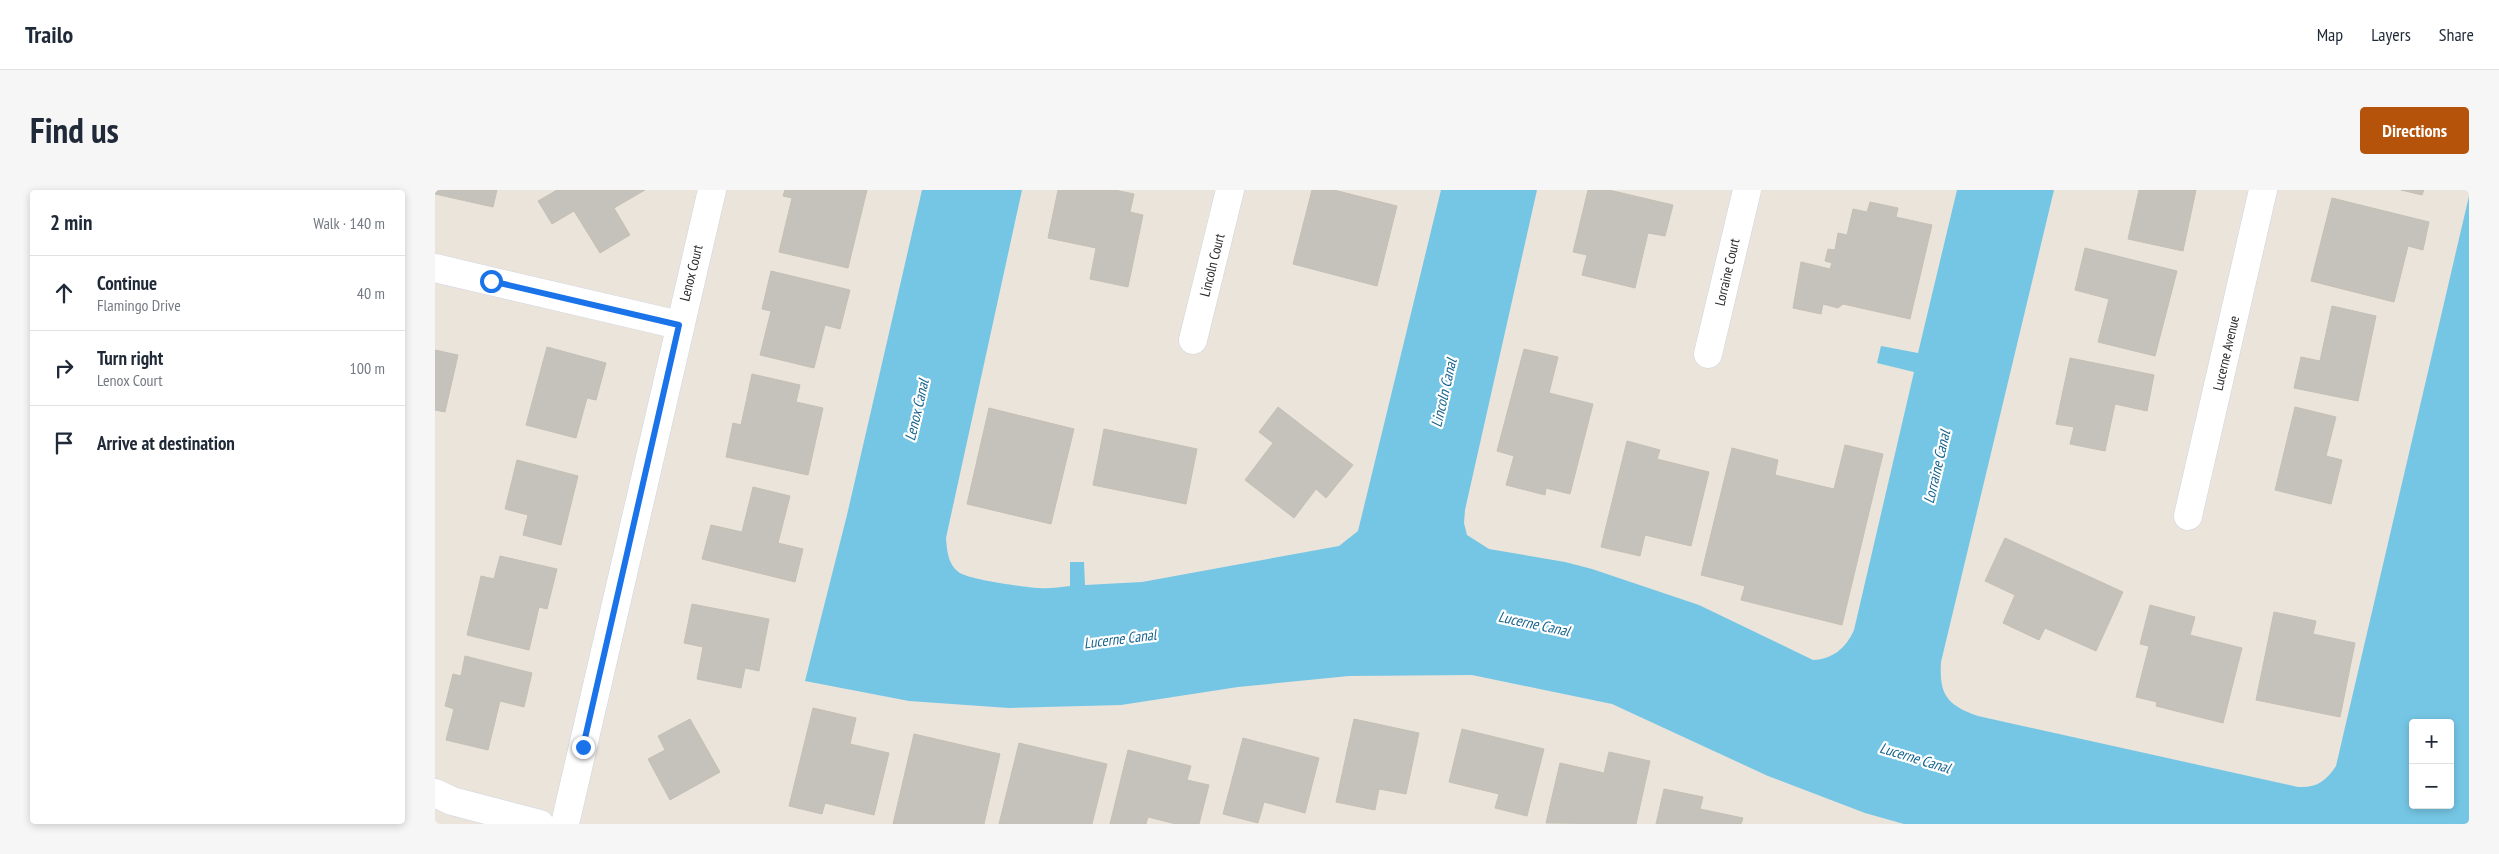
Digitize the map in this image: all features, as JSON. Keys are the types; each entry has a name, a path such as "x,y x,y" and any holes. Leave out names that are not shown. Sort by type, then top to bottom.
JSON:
{"street":[{"name":"Lenox Court","path":"565,824 679,325 712,190"},
{"name":"Lincoln Court","path":"1193,340 1229,190"},
{"name":"Lorraine Court","path":"1708,354 1747,190"},
{"name":"Lucerne Avenue","path":"2188,516 2263,190"},
{"path":"435,268 679,325"},
{"path":"435,793 452,801 540,824"}],"water":[{"path":"922,190 1022,190 946,538 951,562 960,573 998,583 1047,588 1070,586 1070,562 1084,562 1085,585 1142,582 1339,546 1358,531 1441,190 1537,190 1465,510 1464,523 1467,535 1489,549 1565,562 1592,569 1699,605 1813,660 1833,655 1843,647 1854,630 1914,372 1877,363 1881,346 1918,353 1957,190 2054,190 1941,662 1944,691 1952,703 1978,716 2298,787 2316,785 2325,780 2336,766 2469,196 2469,824 1904,824 1865,813 1768,776 1612,704 1472,675 1349,676 1238,687 1121,705 1009,708 909,701 805,681 847,515"}],"building":[{"path":"435,190 497,190 493,207 435,194"},
{"path":"557,190 645,190 614,208 630,235 600,253 574,211 552,224 538,201"},
{"path":"785,190 867,190 848,268 779,252 792,198 783,196"},
{"path":"1058,190 1115,190 1134,194 1130,212 1143,215 1128,287 1090,279 1096,248 1048,238"},
{"path":"1312,190 1334,190 1397,206 1377,286 1293,264"},
{"path":"1588,190 1609,190 1673,205 1665,236 1648,233 1635,288 1582,275 1587,255 1573,252"},
{"path":"2139,190 2196,190 2183,251 2128,239"},
{"path":"2401,190 2424,190 2422,195"},
{"path":"2332,198 2429,222 2423,250 2408,246 2394,302 2311,281"},
{"path":"1870,202 1898,208 1896,217 1932,225 1910,319 1843,304 1838,308 1823,304 1821,314 1793,308 1801,262 1830,269 1832,263 1825,261 1828,249 1835,250 1838,233 1847,235 1853,209 1867,212"},
{"path":"2085,248 2177,271 2155,356 2098,342 2109,299 2075,290"},
{"path":"771,271 850,290 840,329 825,325 814,368 760,355 771,311 762,309"},
{"path":"2332,306 2376,316 2358,401 2294,388 2301,357 2320,361"},
{"path":"547,347 606,363 596,400 587,398 576,438 526,425"},
{"path":"1524,349 1558,357 1549,393 1593,404 1570,494 1546,488 1545,495 1506,485 1514,456 1497,451"},
{"path":"435,350 458,355 445,412 435,410"},
{"path":"2070,358 2154,375 2147,411 2115,404 2105,451 2070,444 2074,427 2056,424"},
{"path":"752,374 800,385 796,402 823,408 808,475 726,457 733,423 741,425"},
{"path":"1278,407 1353,465 1326,498 1316,489 1294,518 1245,480 1273,443 1259,432"},
{"path":"2295,407 2336,417 2326,456 2342,460 2331,504 2275,490"},
{"path":"989,408 1074,429 1051,524 967,504"},
{"path":"1104,429 1197,449 1186,504 1093,485"},
{"path":"1627,441 1660,450 1657,459 1709,472 1691,546 1645,535 1640,556 1601,547"},
{"path":"1845,445 1883,454 1842,625 1741,600 1745,586 1701,575 1732,448 1778,460 1775,475 1834,489"},
{"path":"517,460 578,476 561,545 523,535 528,515 505,509"},
{"path":"753,487 790,496 778,543 803,549 795,582 702,559 711,525 742,532"},
{"path":"2005,538 2123,592 2096,651 2045,628 2039,640 2003,623 2015,595 1985,581"},
{"path":"500,556 557,569 547,609 539,607 529,650 467,635 481,576 494,579"},
{"path":"692,604 769,619 759,671 745,668 741,688 697,679 703,647 684,643"},
{"path":"2150,605 2195,617 2190,635 2242,648 2223,723 2156,706 2157,702 2136,697 2149,646 2140,644"},
{"path":"2274,612 2316,621 2313,634 2355,643 2340,717 2256,700"},
{"path":"465,656 532,673 524,707 500,701 488,750 446,740 454,709 445,706 453,674 461,676"},
{"path":"813,708 856,718 850,744 889,753 874,815 825,803 822,814 789,806"},
{"path":"690,719 720,772 670,800 648,759 665,750 658,736"},
{"path":"1354,719 1419,733 1406,794 1379,789 1375,810 1336,802"},
{"path":"1462,729 1544,749 1527,816 1495,808 1499,794 1449,782"},
{"path":"914,734 1000,754 984,824 893,824"},
{"path":"1243,738 1319,758 1305,813 1264,802 1258,823 1223,814"},
{"path":"1019,743 1107,764 1092,824 999,824"},
{"path":"1128,750 1191,766 1187,780 1209,785 1199,824 1176,824 1148,817 1146,824 1110,824"},
{"path":"1609,752 1650,761 1636,824 1546,823 1560,763 1604,773"},
{"path":"1664,789 1703,797 1700,809 1743,818 1741,824 1656,824"}],"route":[{"path":"491,281 679,325 583,747"}],"water label":[{"name":"Lincoln Canal","path":"1444,393"},
{"name":"Lenox Canal","path":"917,410"},
{"name":"Lorraine Canal","path":"1937,467"},
{"name":"Lucerne Canal","path":"1534,624"},
{"name":"Lucerne Canal","path":"1120,639"},
{"name":"Lucerne Canal","path":"1915,758"}]}
